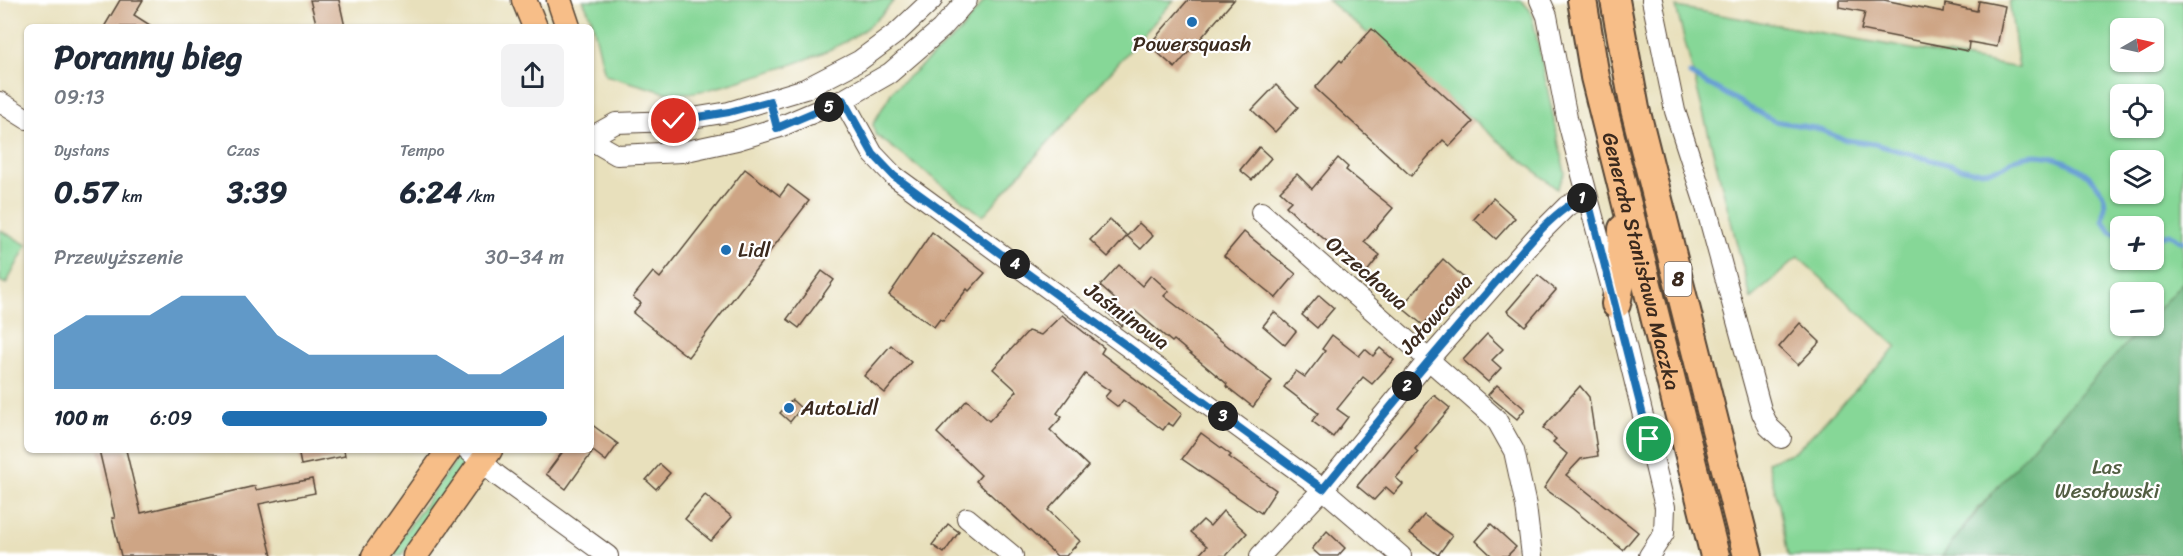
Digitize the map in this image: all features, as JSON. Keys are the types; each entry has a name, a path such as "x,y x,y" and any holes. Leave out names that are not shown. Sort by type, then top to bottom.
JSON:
{"highway":[{"name":"Generała Stanisława Maczka","path":"1582,0 1595,77 1715,556"},
{"name":"Generała Stanisława Maczka","path":"1615,0 1635,109 1748,556"},
{"path":"1616,304 1621,278 1625,200"}],"main road":[{"path":"524,0 534,24"},
{"path":"559,0 567,24"},
{"path":"374,556 447,453"},
{"path":"415,556 479,454"}],"street":[{"path":"594,137 616,123 674,121 729,112 805,89 860,61 898,32 932,0"},
{"path":"594,141 617,155 682,152 777,128 843,100 890,74 941,29 967,0"},
{"path":"1540,0 1546,16 1568,118 1665,507 1664,533 1649,556"},
{"path":"1652,0 1675,111 1706,207 1762,413 1769,427 1781,438"},
{"name":"Jaśminowa","path":"843,100 873,154 894,176 1323,489 1401,556"},
{"path":"770,101 777,128"},
{"path":"0,102 24,117"},
{"name":"Jałowcowa","path":"1260,556 1323,489 1429,359 1537,236 1567,206 1587,196"},
{"name":"Orzechowa","path":"1261,212 1496,419 1514,450 1522,482 1533,556"},
{"path":"479,454 608,556"},
{"path":"967,518 1013,556"}],"green space":[{"path":"583,0 894,0 881,16 865,29 830,49 772,71 723,86 671,94 605,75 592,20"},
{"path":"985,0 1174,0 983,216 875,134 873,124 893,90 959,33"},
{"path":"1327,0 1521,0 1530,10 1533,20 1565,173 1557,189"},
{"path":"2009,0 2183,0 2183,282 2164,303 2164,282 2110,282 2110,336 2134,336 1977,510 1942,556 1788,556 1779,505 1767,462 1796,451 1897,347 1798,257 1751,299 1676,7 2019,68"},
{"path":"0,230 24,243 24,251 6,284 0,281"},
{"name":"Las Wesołowski","path":"2183,282 2183,556 1942,556 2015,467 2134,336 2164,336 2164,303"},
{"path":"462,453 466,465 401,556 388,556"}],"building":[{"path":"120,0 143,0 134,15 148,24 106,24"},
{"path":"310,0 339,0 344,24 316,24"},
{"name":"Powersquash","path":"1188,0 1234,0 1175,68 1149,45"},
{"path":"1839,0 1884,0 1944,12 1945,4 1977,11 1979,1 2005,6 1997,47 1969,42 1968,51 1861,30 1865,12 1839,7"},
{"path":"1372,29 1473,122 1450,146 1443,140 1411,176 1315,88"},
{"path":"1276,85 1298,107 1275,132 1252,110"},
{"path":"1259,147 1271,158 1252,180 1240,170"},
{"path":"1338,158 1348,167 1346,170 1393,208 1364,242 1380,255 1366,273 1296,216 1286,206 1291,201 1280,191 1297,174 1312,189"},
{"name":"Lidl","path":"745,169 780,196 788,185 809,201 688,357 633,313 641,303 633,297 653,272 660,278"},
{"path":"1493,198 1515,218 1496,239 1474,219"},
{"path":"1110,219 1127,236 1108,257 1090,240"},
{"path":"1139,223 1153,236 1141,249 1127,236"},
{"path":"932,232 985,273 969,291 967,289 943,321 940,319 934,327 889,295"},
{"path":"1244,232 1296,274 1276,298 1224,256"},
{"path":"1443,259 1465,279 1423,325 1401,307"},
{"path":"1119,265 1142,286 1151,275 1169,291 1164,296 1272,381 1253,407 1174,340 1172,342 1135,311 1122,326 1108,313 1118,302 1100,286"},
{"path":"822,271 834,280 799,328 787,319"},
{"path":"1538,275 1556,290 1525,326 1507,311"},
{"path":"1319,295 1334,308 1317,328 1302,315"},
{"path":"1274,312 1296,331 1285,345 1263,326"},
{"path":"1062,315 1104,348 1101,353 1182,414 1173,426 1168,423 1163,430 1123,400 1118,407 1105,397 1110,391 1085,374 1057,413 1062,417 1050,430 1088,466 1048,510 1080,541 1066,556 1057,556 976,481 981,475 937,433 967,400 989,421 1017,391 993,369 1028,331 1041,335"},
{"path":"1800,323 1820,342 1798,365 1779,347"},
{"path":"1487,334 1503,349 1492,360 1501,368 1488,382 1463,360"},
{"path":"1332,335 1359,356 1365,349 1373,356 1380,348 1394,360 1372,384 1363,377 1337,409 1348,417 1333,437 1312,421 1318,413 1284,387 1296,371 1305,377 1325,351 1322,349"},
{"path":"891,345 911,362 885,393 864,376"},
{"path":"1497,385 1525,409 1517,419 1488,395"},
{"path":"1580,386 1589,397 1598,456 1581,459 1566,475 1638,532 1623,550 1544,488 1567,454 1553,442 1556,439 1543,428"},
{"path":"1434,395 1450,408 1415,449 1418,452 1396,478 1403,484 1394,494 1386,487 1374,500 1357,486"},
{"path":"792,400 801,408 790,422 780,413"},
{"path":"594,426 618,444 606,461 594,452"},
{"path":"1201,433 1231,455 1229,457 1276,490 1261,513 1182,459"},
{"path":"100,453 127,453 141,513 255,486 256,490 312,479 315,493 259,504 272,556 121,556 112,518 115,518"},
{"path":"299,453 344,453 345,456 301,465"},
{"path":"562,453 592,453 566,489 546,474"},
{"path":"660,464 670,473 656,489 646,480"},
{"path":"705,495 732,517 711,541 685,519"},
{"path":"1223,511 1247,533 1226,556 1198,556 1207,546 1191,532 1203,520 1210,526"},
{"path":"1424,515 1452,536 1438,555 1410,533"},
{"path":"948,524 959,532 944,553 932,545"},
{"path":"1491,524 1516,547 1507,556 1492,556 1476,541"},
{"path":"1327,531 1345,548 1338,556 1320,556 1312,549"}],"waterway":[{"path":"1690,74 1774,121 1815,128 1846,140 1874,144 1972,171 1996,169 2017,158 2028,156 2041,155 2065,162 2077,167 2096,183 2104,200 2103,221 2110,231"},
{"path":"2164,235 2170,234 2183,241"}],"place":[{"name":"Powersquash","path":"1192,22"},
{"name":"Lidl","path":"726,250"},
{"name":"AutoLidl","path":"789,408"}],"route":[{"path":"674,121 729,112 770,101 777,128 843,100 873,154 894,176 1323,489 1429,359 1537,236 1567,206 1587,196 1649,439"}]}
